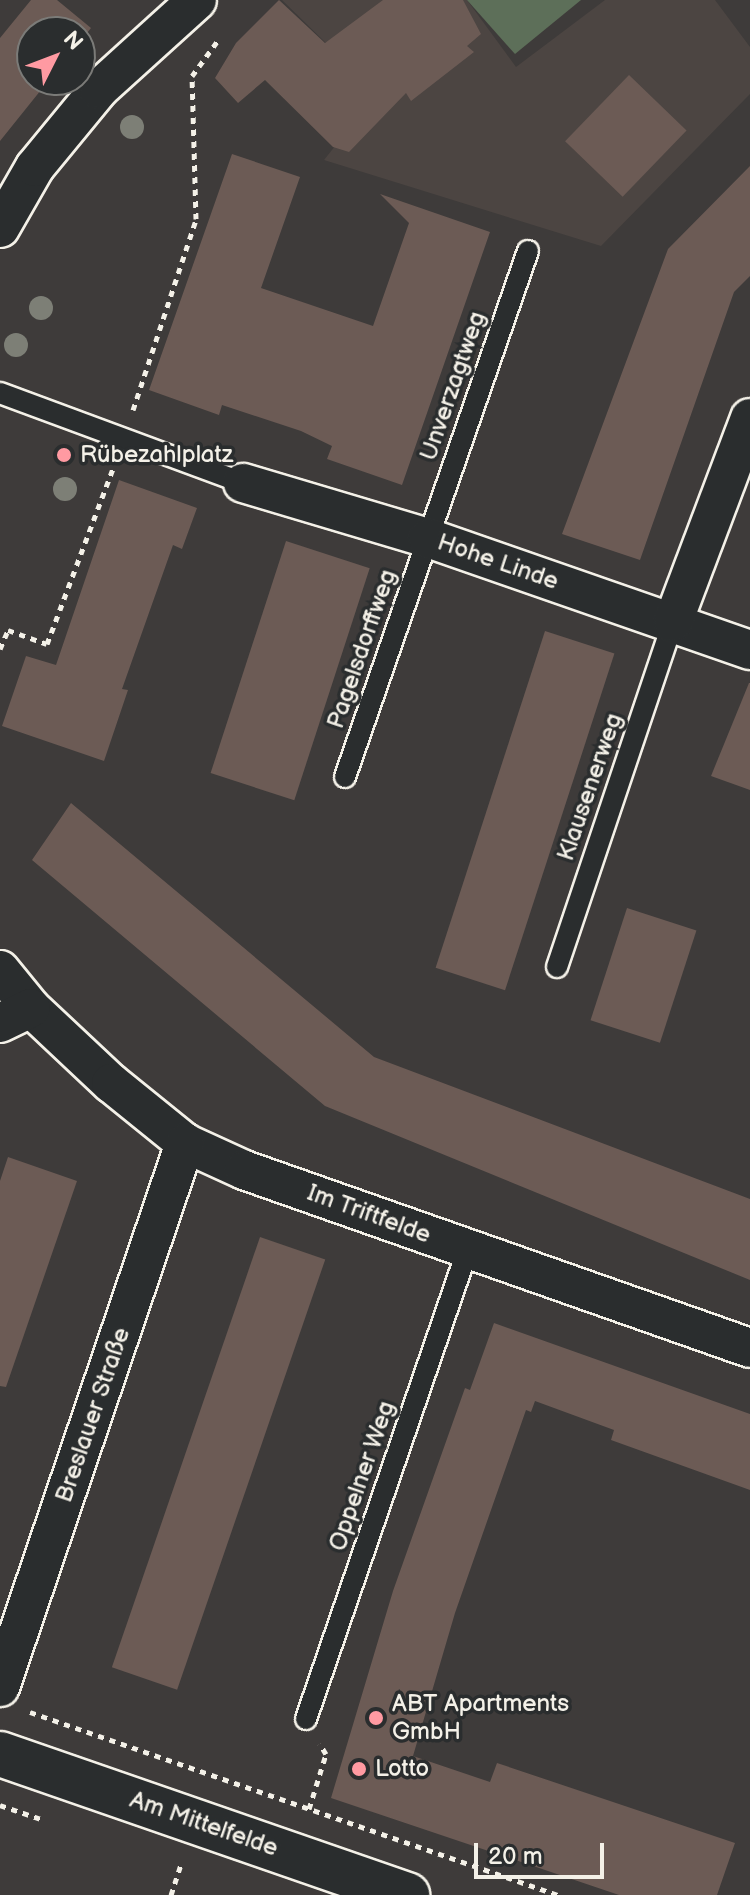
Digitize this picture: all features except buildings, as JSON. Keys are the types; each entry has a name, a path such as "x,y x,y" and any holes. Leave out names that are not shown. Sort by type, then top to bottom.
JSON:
{"street":[{"path":"0,228 35,167 99,89 197,0"},
{"path":"673,622 750,418"},
{"name":"Hohe Linde","path":"243,483 428,538 750,650"},
{"path":"0,970 15,1016"},
{"name":"Im Triftfelde","path":"15,1016 185,1143 244,1170 750,1348"},
{"name":"Breslauer Straße","path":"9,1697 185,1143"},
{"name":"Am Mittelfelde","path":"0,1754 407,1895"}],"lane":[{"name":"Unverzagtweg","path":"428,538 528,251"},
{"path":"0,393 243,483"},
{"name":"Pagelsdorffweg","path":"345,777 428,538"},
{"name":"Klausenerweg","path":"557,967 673,622"},
{"name":"Oppelner Weg","path":"306,1719 468,1249"}],"path":[{"path":"0,649 8,630 47,644 124,438 196,219 192,76 222,36"},
{"path":"9,1697 309,1809 558,1895"},
{"path":"306,1719 326,1754 309,1809"}],"shaded area":[{"path":"282,0 467,0 516,67 605,0 715,0 750,47 750,94 601,246 324,160 377,93"}],"green space":[{"path":"467,0 581,0 515,54"}],"place":[{"name":"Rübezahlplatz","path":"64,455"},
{"name":"ABT Apartments GmbH","path":"376,1718"},
{"name":"Lotto","path":"359,1769"}]}
